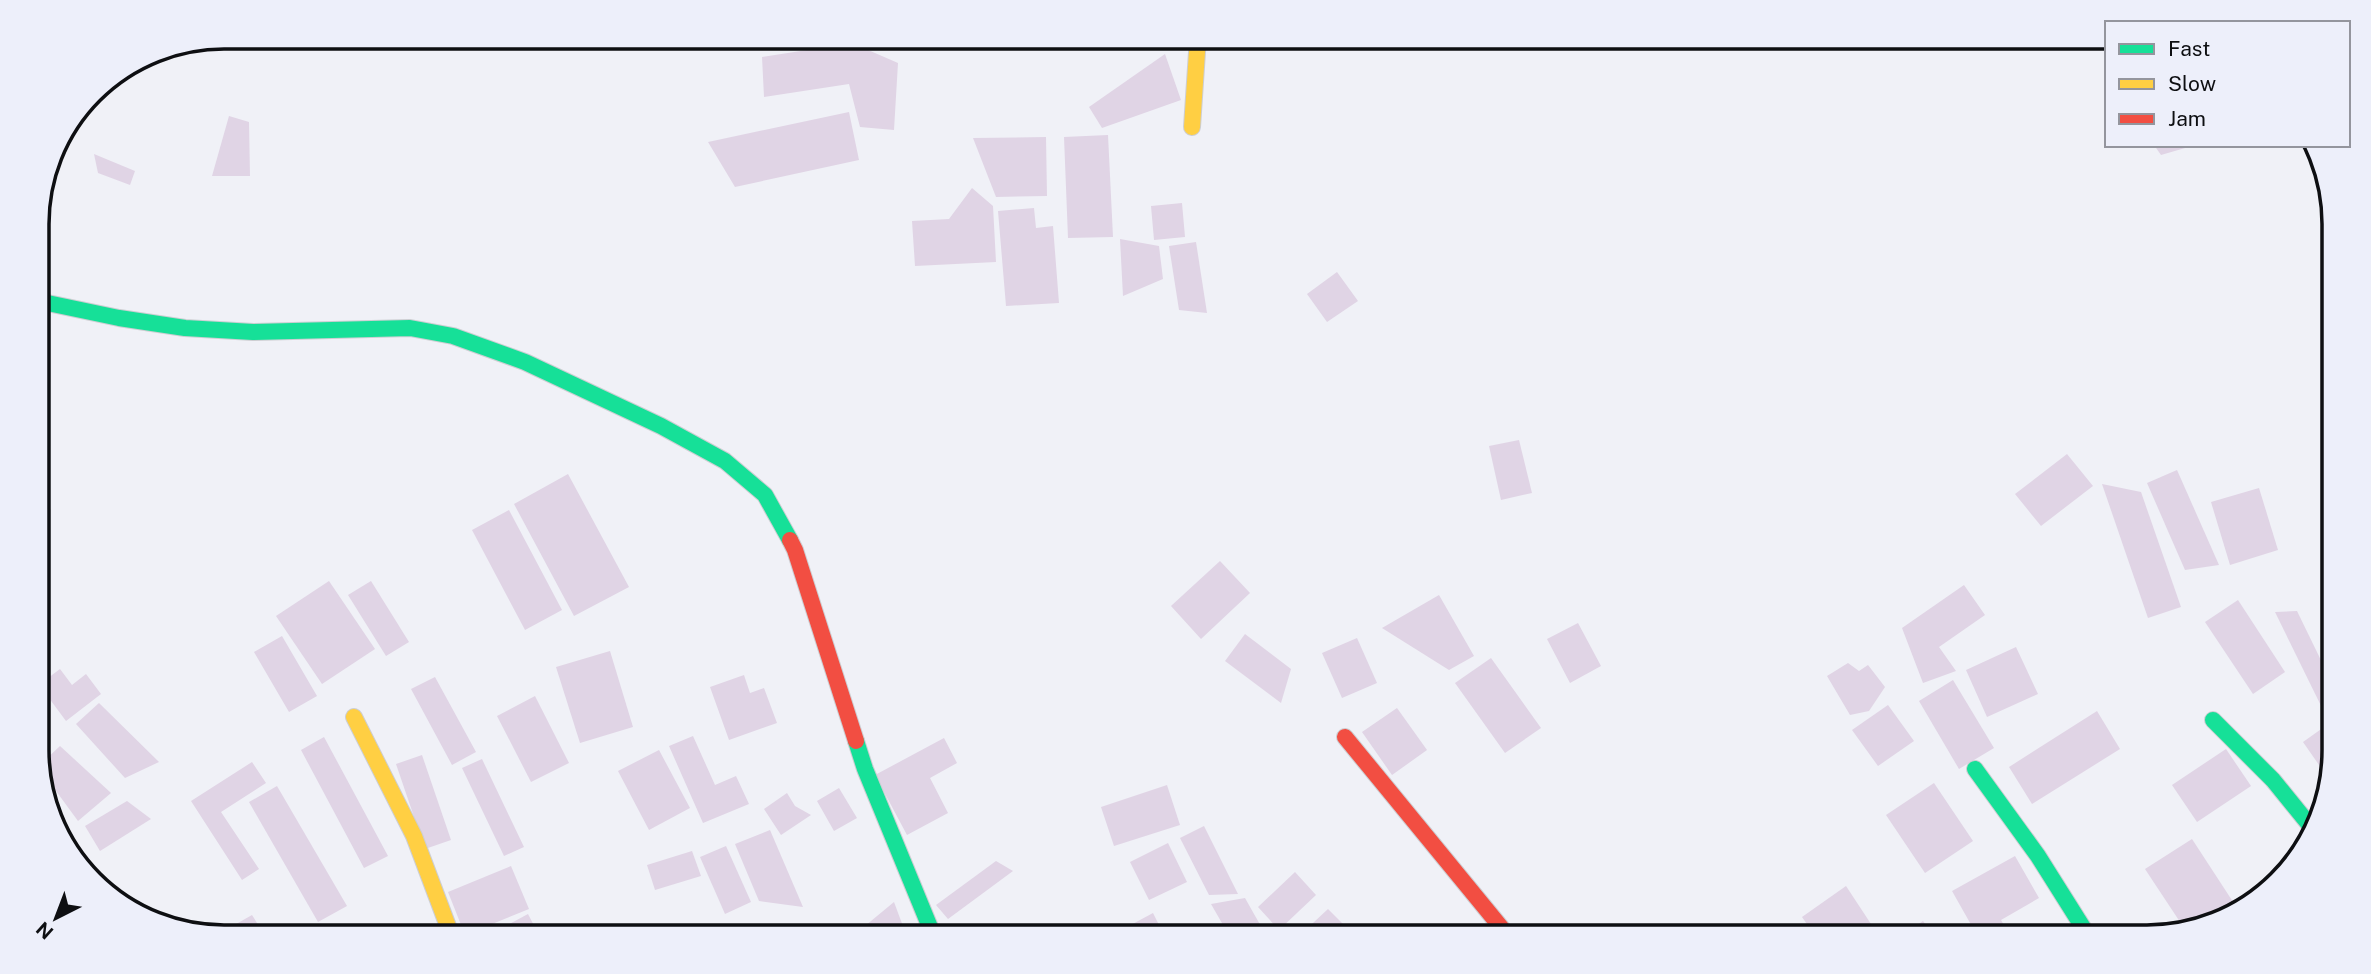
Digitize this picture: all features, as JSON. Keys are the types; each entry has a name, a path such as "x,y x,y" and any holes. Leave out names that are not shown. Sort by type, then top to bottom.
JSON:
{"street":[{"path":"1192,127 1197,49"},
{"path":"49,303 185,328 253,331 410,328 453,336 525,362 661,426 725,461 765,495 795,550 864,769 929,925"},
{"path":"354,717 414,836 447,925"},
{"path":"2213,720 2273,780 2306,821"},
{"path":"1345,737 1499,925"},
{"path":"1975,769 2038,856 2081,925"}],"building":[{"path":"813,49 866,49 898,63 894,130 860,127 849,84 764,97 762,57"},
{"path":"1165,54 1181,100 1102,128 1089,107"},
{"path":"849,112 859,160 735,187 708,142"},
{"path":"229,116 249,122 250,176 212,176"},
{"path":"1108,135 1113,237 1068,238 1064,137"},
{"path":"1046,137 1047,196 996,197 973,138"},
{"path":"2155,147 2189,147 2161,155"},
{"path":"94,154 135,171 130,185 98,173"},
{"path":"972,188 993,206 996,262 915,266 912,221 949,219"},
{"path":"1182,203 1185,237 1154,240 1151,206"},
{"path":"1034,208 1036,228 1053,226 1059,303 1006,306 998,211"},
{"path":"1120,239 1159,246 1163,279 1123,296"},
{"path":"1196,242 1207,313 1179,310 1169,246"},
{"path":"1337,272 1358,301 1327,322 1307,294"},
{"path":"1519,440 1532,493 1501,500 1489,446"},
{"path":"2067,454 2093,486 2041,526 2015,494"},
{"path":"2177,470 2219,565 2185,570 2147,483"},
{"path":"568,474 629,587 574,616 514,504"},
{"path":"2102,484 2141,492 2181,607 2148,618"},
{"path":"2259,488 2278,550 2230,565 2211,502"},
{"path":"509,510 562,610 525,630 472,530"},
{"path":"1220,561 1250,593 1201,639 1171,606"},
{"path":"329,581 375,649 322,684 276,616"},
{"path":"371,581 409,642 386,656 348,595"},
{"path":"1964,585 1985,615 1939,647 1956,671 1923,683 1902,628"},
{"path":"1439,595 1474,656 1449,670 1382,628"},
{"path":"2238,600 2285,672 2253,694 2205,622"},
{"path":"2297,611 2322,662 2322,708 2275,612"},
{"path":"1578,623 1601,666 1570,683 1547,639"},
{"path":"1245,634 1291,669 1281,703 1225,661"},
{"path":"282,636 317,696 289,712 254,652"},
{"path":"1357,638 1377,683 1342,698 1322,653"},
{"path":"2016,647 2038,694 1987,717 1966,670"},
{"path":"610,651 633,727 580,743 556,667"},
{"path":"1491,658 1541,728 1505,753 1455,683"},
{"path":"1848,663 1859,671 1868,665 1885,687 1869,711 1850,715 1827,676"},
{"path":"60,669 72,685 86,674 101,694 66,721 49,698 49,677"},
{"path":"744,675 750,693 764,688 777,723 729,740 710,687"},
{"path":"435,677 476,752 452,765 411,689"},
{"path":"1953,680 1994,748 1959,769 1919,701"},
{"path":"535,696 569,763 531,782 497,716"},
{"path":"99,703 159,762 125,778 76,724"},
{"path":"1888,705 1914,741 1878,766 1852,730"},
{"path":"1397,708 1427,750 1392,775 1362,732"},
{"path":"2097,711 2120,749 2032,804 2009,767"},
{"path":"2322,729 2321,768 2303,742"},
{"path":"693,736 715,785 736,776 749,804 703,823 669,746"},
{"path":"324,737 388,856 364,868 301,750"},
{"path":"944,738 957,763 930,778 948,813 907,835 875,775"},
{"path":"60,746 111,793 78,821 53,786 49,756"},
{"path":"2226,749 2251,786 2197,822 2172,785"},
{"path":"659,750 690,808 649,830 618,771"},
{"path":"422,755 451,840 425,849 396,764"},
{"path":"482,759 524,847 504,856 462,768"},
{"path":"252,762 266,783 221,812 259,869 242,880 191,801"},
{"path":"1934,783 1973,841 1925,873 1886,815"},
{"path":"1167,785 1180,825 1114,846 1101,807"},
{"path":"277,786 347,906 318,922 249,802"},
{"path":"839,788 857,818 834,831 817,801"},
{"path":"787,793 795,806 811,815 781,835 764,809"},
{"path":"127,801 151,819 100,851 85,826"},
{"path":"1204,826 1238,894 1209,895 1180,838"},
{"path":"770,830 803,907 759,901 735,844"},
{"path":"2192,839 2233,902 2203,916 2180,922 2145,869"},
{"path":"1168,843 1187,882 1149,900 1130,862"},
{"path":"726,846 751,902 725,914 700,857"},
{"path":"692,851 701,876 655,890 647,865"},
{"path":"2015,856 2039,898 2001,920 2004,925 1971,925 1952,891"},
{"path":"996,861 1013,871 948,919 936,905"},
{"path":"511,866 529,909 490,925 461,925 448,892"},
{"path":"1295,872 1316,895 1284,925 1274,925 1258,907"},
{"path":"1846,886 1871,924 1808,925 1802,917"},
{"path":"1245,898 1260,925 1223,925 1211,904"},
{"path":"894,902 903,925 866,925"},
{"path":"1328,909 1344,925 1311,925"},
{"path":"1153,913 1159,925 1131,925"},
{"path":"528,914 534,925 507,925"},
{"path":"252,915 258,925 234,925"}],"traffic: fast":[{"path":"49,303 185,328 253,332 410,328 453,336 525,362 661,426 725,461 765,495 790,540"},
{"path":"2213,720 2273,780 2306,821"},
{"path":"856,741 929,925"},
{"path":"1975,769 2038,856 2081,925"}],"traffic: slow":[{"path":"1192,127 1197,49"},
{"path":"354,717 414,836 447,925"}],"traffic: jam":[{"path":"790,540 856,741"},
{"path":"1345,737 1499,925"}]}
